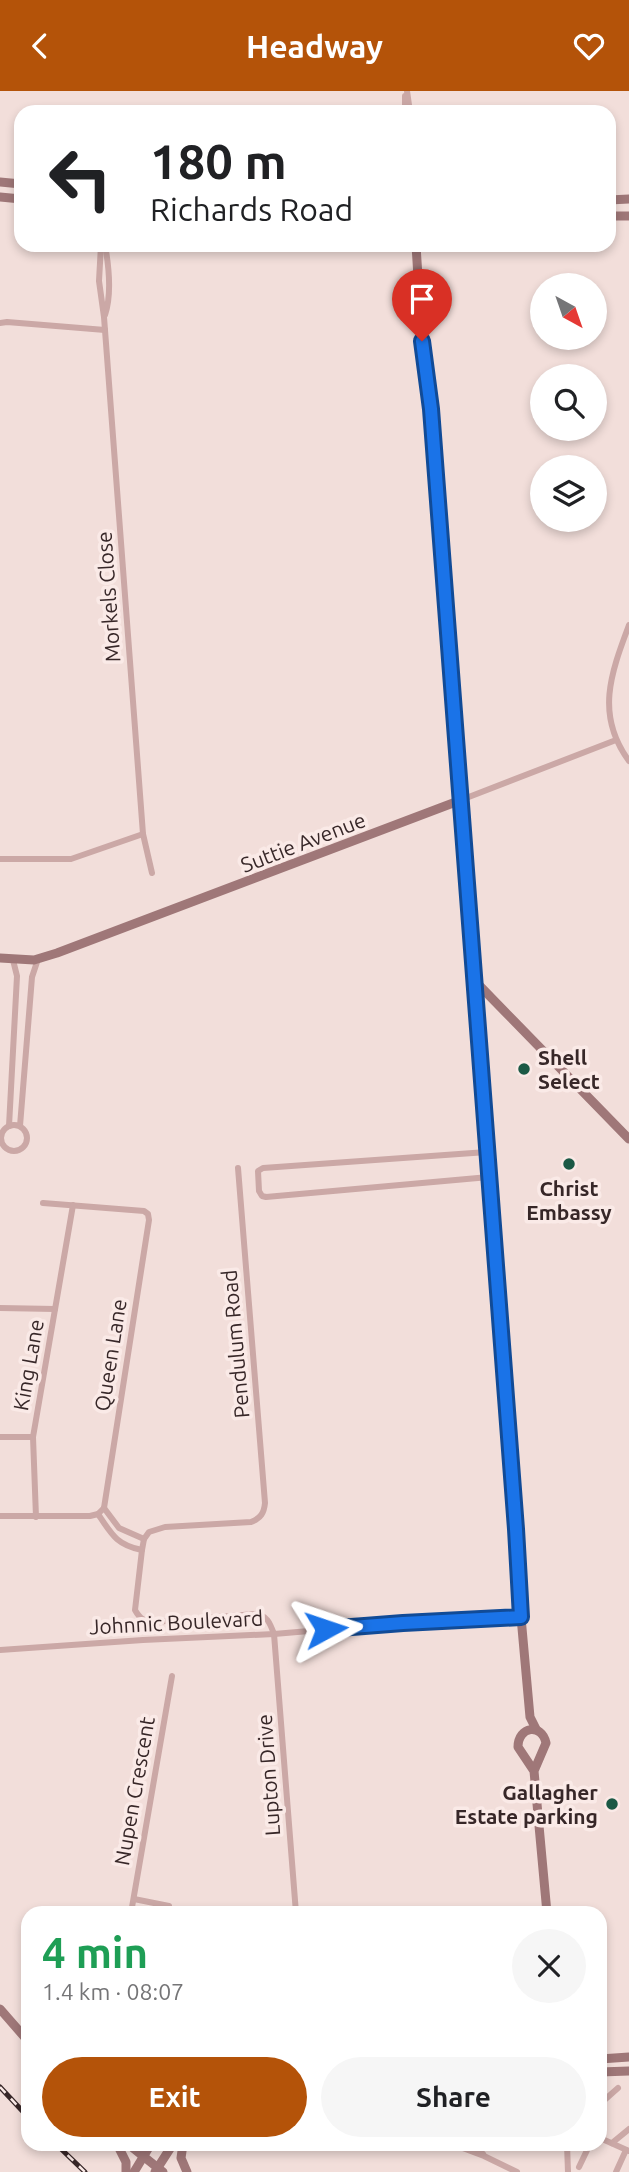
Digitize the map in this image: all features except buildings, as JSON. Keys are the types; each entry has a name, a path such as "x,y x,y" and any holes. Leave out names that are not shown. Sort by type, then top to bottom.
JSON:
{"street":[{"name":"Morkels Close","path":"104,252 108,282 104,317 143,834 152,873"},
{"path":"416,252 531,1730"},
{"path":"422,252 428,349 426,361"},
{"path":"0,323 106,330"},
{"path":"629,625 610,684 609,711 616,740 629,761"},
{"name":"Suttie Avenue","path":"0,958 38,959 293,865 616,740"},
{"path":"0,859 71,859 143,834"},
{"path":"20,1126 9,1126 2,1132 4,1146 19,1150 26,1143 26,1134 20,1126 32,977 38,959"},
{"path":"9,1126 17,973 13,960"},
{"path":"475,981 629,1139"},
{"path":"14,1031 27,1031"},
{"path":"487,1152 263,1168 258,1171 259,1191 266,1197 489,1178"},
{"name":"Pendulum Road","path":"144,1539 150,1531 164,1527 251,1522 261,1517 264,1512 238,1168"},
{"path":"43,1203 73,1205"},
{"name":"King Lane","path":"36,1517 33,1437 73,1205"},
{"name":"Queen Lane","path":"73,1205 144,1211 149,1220 104,1507"},
{"name":"King Lane","path":"0,1308 55,1309"},
{"path":"0,1437 33,1437"},
{"path":"0,1516 90,1516 98,1514 104,1507 119,1528 144,1539 135,1604 139,1617 154,1622 255,1614 265,1616 274,1634"},
{"path":"98,1514 118,1541 126,1547 142,1550"},
{"name":"Johnnic Boulevard","path":"0,1650 521,1617"},
{"name":"Lupton Drive","path":"274,1634 295,1906"},
{"name":"Nupen Crescent","path":"132,1906 172,1676"},
{"path":"534,1771 546,1748 546,1739 540,1731 531,1730 522,1733 517,1742 534,1771 546,1906"},
{"path":"526,1757 540,1755"},
{"path":"134,1899 169,1906"},
{"path":"0,2009 21,2033"},
{"path":"607,2059 629,2057"},
{"path":"607,2072 629,2071"},
{"path":"607,2098 618,2088"},
{"path":"612,2143 629,2129"},
{"path":"607,2141 627,2151 616,2172"},
{"path":"121,2151 126,2172"},
{"path":"136,2151 159,2171 169,2151"},
{"path":"134,2172 147,2151"},
{"path":"182,2151 181,2158 187,2172"},
{"path":"472,2151 517,2172"},
{"path":"480,2151 484,2155"},
{"path":"567,2151 568,2172"},
{"path":"579,2168 587,2151"}],"railway":[{"path":"0,2087 21,2110"},
{"path":"63,2151 85,2172"}],"place":[{"name":"Shell Select","path":"524,1069"},
{"name":"Christ Embassy","path":"569,1164"},
{"name":"Gallagher Estate parking","path":"612,1804"}],"route":[{"path":"326,1629 521,1617 431,409 422,341"}]}
